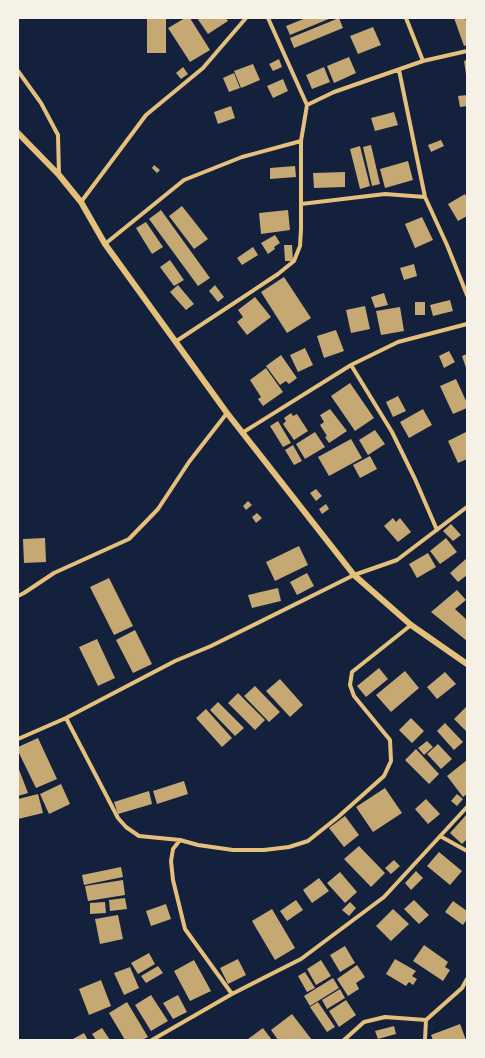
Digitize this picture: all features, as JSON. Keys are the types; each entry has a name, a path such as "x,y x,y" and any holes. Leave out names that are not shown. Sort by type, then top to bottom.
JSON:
{"street":[{"path":"82,202 146,115 203,68 246,18"},
{"path":"175,342 278,274 294,261 300,246 301,141 307,105 268,18"},
{"path":"406,18 423,62"},
{"path":"307,105 334,92 399,70 423,62 467,51"},
{"path":"399,70 425,197 447,245 467,295"},
{"path":"18,71 42,103 58,135 59,175"},
{"path":"18,133 59,175 82,202 105,244 175,342 242,433 354,575 410,625 467,664"},
{"path":"105,244 184,180 242,157 301,141"},
{"path":"301,204 385,194 425,197"},
{"path":"242,433 351,365 398,342 467,324"},
{"path":"351,365 392,432 415,479 437,530"},
{"path":"18,596 54,573 129,539 158,509 189,462 227,413"},
{"path":"18,739 66,718 175,661 211,646 354,575 397,560 467,507"},
{"path":"66,718 118,818 126,827 139,836 180,840 198,845 233,850 289,848 308,841 338,818 384,776 391,762 390,740 354,696 350,685 352,672 410,625"},
{"path":"152,1040 232,994 301,958 384,897 467,807"},
{"path":"440,836 467,851"},
{"path":"180,840 174,849 171,861 173,880 185,929 232,994"},
{"path":"425,1040 426,1020 462,988 467,978"},
{"path":"344,1040 364,1022 385,1017 426,1020"}],"building":[{"path":"147,18 166,18 166,53 147,53"},
{"path":"185,18 190,18 210,50 190,62 168,28"},
{"path":"197,18 226,18 228,21 208,34"},
{"path":"306,18 331,18 290,35 286,26"},
{"path":"339,18 343,28 294,48 290,38"},
{"path":"454,18 465,18 467,24 467,45 464,46"},
{"path":"373,27 381,45 358,54 350,36"},
{"path":"349,57 356,73 334,83 327,66"},
{"path":"279,59 282,67 273,71 269,64"},
{"path":"467,60 467,74 466,74 464,61"},
{"path":"253,64 260,80 241,88 234,71"},
{"path":"183,67 188,74 181,79 176,73"},
{"path":"324,67 330,82 312,89 306,75"},
{"path":"234,73 240,88 229,92 223,78"},
{"path":"283,79 288,91 273,98 267,86"},
{"path":"467,95 467,106 460,107 458,96"},
{"path":"231,106 235,118 218,124 214,112"},
{"path":"394,112 398,125 375,131 371,118"},
{"path":"441,140 444,146 431,152 428,145"},
{"path":"371,145 380,184 372,186 363,147"},
{"path":"360,146 370,186 360,189 350,149"},
{"path":"408,161 413,180 385,188 380,169"},
{"path":"154,165 160,170 157,173 152,168"},
{"path":"295,166 296,177 270,179 270,168"},
{"path":"345,172 345,187 314,188 313,173"},
{"path":"465,194 467,198 467,216 458,221 448,204"},
{"path":"182,206 208,239 194,249 169,216"},
{"path":"161,210 210,278 198,286 149,219"},
{"path":"288,210 290,230 261,234 259,213"},
{"path":"422,217 433,240 415,248 405,224"},
{"path":"146,222 163,247 152,254 136,228"},
{"path":"275,235 280,243 268,254 261,243"},
{"path":"284,245 292,245 293,261 285,261"},
{"path":"253,247 258,255 242,265 237,258"},
{"path":"170,260 184,280 174,286 160,267"},
{"path":"414,264 417,276 404,280 400,268"},
{"path":"284,277 311,318 287,333 261,292"},
{"path":"178,285 194,304 186,310 170,292"},
{"path":"215,285 224,297 218,302 209,291"},
{"path":"384,293 388,305 375,308 371,297"},
{"path":"255,297 271,317 247,335 237,322 243,317 238,310"},
{"path":"450,300 453,311 433,316 430,305"},
{"path":"415,302 425,302 425,315 415,315"},
{"path":"365,306 370,329 351,333 346,310"},
{"path":"400,307 404,331 381,335 376,311"},
{"path":"336,330 344,351 324,358 317,336"},
{"path":"305,348 313,365 298,372 290,355"},
{"path":"449,351 455,362 444,368 439,356"},
{"path":"467,354 467,371 462,356"},
{"path":"281,355 297,378 289,384 286,381 280,385 266,366"},
{"path":"266,368 283,392 263,406 258,399 261,397 250,380"},
{"path":"456,379 467,403 467,408 453,414 440,386"},
{"path":"350,383 374,418 355,431 331,396"},
{"path":"398,396 406,411 393,417 386,402"},
{"path":"330,409 347,431 329,443 325,437 327,436 320,425 324,422 320,415"},
{"path":"423,409 432,425 409,438 400,422"},
{"path":"291,413 293,416 297,414 308,431 294,440 283,424 286,421 284,418"},
{"path":"278,421 291,443 283,447 270,426"},
{"path":"375,430 385,444 368,455 359,440"},
{"path":"315,432 325,447 305,459 296,444"},
{"path":"466,432 467,459 458,463 448,441"},
{"path":"351,439 362,458 329,476 318,457"},
{"path":"293,445 302,461 294,465 285,450"},
{"path":"370,456 377,469 360,478 353,465"},
{"path":"316,489 322,496 316,501 310,493"},
{"path":"248,501 252,505 246,510 243,506"},
{"path":"326,504 329,509 322,514 319,509"},
{"path":"257,513 262,518 256,523 252,517"},
{"path":"393,518 396,522 400,518 411,532 398,542 384,526"},
{"path":"451,524 461,535 453,541 443,531"},
{"path":"45,538 46,562 24,563 23,539"},
{"path":"446,538 457,552 440,564 430,551"},
{"path":"299,546 308,565 275,581 266,562"},
{"path":"428,553 436,567 417,578 409,564"},
{"path":"467,558 467,575 458,582 450,573"},
{"path":"307,573 314,586 297,595 290,582"},
{"path":"109,578 133,626 114,635 90,587"},
{"path":"278,588 281,601 252,608 248,595"},
{"path":"457,590 466,600 455,609 467,620 467,641 431,612"},
{"path":"135,630 152,664 133,673 116,640"},
{"path":"97,639 115,678 98,686 79,647"},
{"path":"379,668 388,679 366,697 357,686"},
{"path":"405,671 419,688 391,712 376,695"},
{"path":"445,672 456,684 437,699 427,687"},
{"path":"280,679 303,705 290,717 266,691"},
{"path":"255,686 280,712 269,722 244,696"},
{"path":"238,693 265,720 255,730 228,703"},
{"path":"218,702 244,728 235,736 210,710"},
{"path":"466,707 467,708 467,732 454,719"},
{"path":"206,709 232,738 222,747 196,718"},
{"path":"411,718 424,731 412,743 399,730"},
{"path":"445,723 463,742 454,750 437,731"},
{"path":"38,738 57,779 36,788 18,751 18,747"},
{"path":"427,741 433,747 424,755 418,748"},
{"path":"438,744 452,759 441,769 427,754"},
{"path":"416,749 439,774 429,784 405,760"},
{"path":"467,760 467,794 463,797 447,776"},
{"path":"18,767 28,793 18,796"},
{"path":"184,781 188,794 157,804 153,791"},
{"path":"61,784 70,804 49,814 40,794"},
{"path":"385,788 402,813 373,832 356,807"},
{"path":"149,791 152,804 118,814 114,802"},
{"path":"38,794 43,813 18,819 18,799"},
{"path":"457,794 463,799 457,806 451,801"},
{"path":"426,799 440,814 428,824 415,809"},
{"path":"467,814 467,839 462,844 450,833"},
{"path":"345,816 359,835 344,847 329,828"},
{"path":"359,846 385,873 371,887 344,859"},
{"path":"439,852 462,871 450,885 427,866"},
{"path":"394,860 400,866 391,874 385,868"},
{"path":"121,867 123,877 84,885 82,875"},
{"path":"416,871 423,878 411,890 405,883"},
{"path":"340,872 357,892 345,903 327,883"},
{"path":"319,878 329,891 312,903 303,890"},
{"path":"123,880 125,895 88,901 85,886"},
{"path":"125,898 127,909 110,911 109,900"},
{"path":"296,900 303,910 287,921 280,911"},
{"path":"414,900 429,915 419,924 404,909"},
{"path":"453,901 467,911 467,919 463,925 445,912"},
{"path":"105,902 106,913 90,914 90,903"},
{"path":"350,902 356,908 349,916 342,910"},
{"path":"166,904 171,919 151,926 146,911"},
{"path":"272,909 295,948 275,960 252,921"},
{"path":"393,909 409,924 391,941 376,926"},
{"path":"118,915 123,939 100,944 95,919"},
{"path":"424,945 448,962 445,967 450,970 443,981 413,961"},
{"path":"345,946 355,963 340,972 330,955"},
{"path":"149,953 155,964 138,974 131,963"},
{"path":"238,959 246,975 228,984 220,968"},
{"path":"395,959 416,971 412,976 417,979 413,985 409,982 406,986 386,974"},
{"path":"194,960 211,991 190,1001 174,971"},
{"path":"321,960 331,976 316,985 307,969"},
{"path":"357,965 365,977 356,983 359,989 348,996 337,979"},
{"path":"158,966 163,973 146,983 141,976"},
{"path":"130,967 139,988 124,995 114,973"},
{"path":"305,972 315,988 307,992 298,976"},
{"path":"333,978 339,988 310,1006 304,996"},
{"path":"101,980 111,1006 89,1015 79,989"},
{"path":"340,989 345,998 327,1009 322,1000"},
{"path":"151,995 168,1021 151,1031 135,1005"},
{"path":"178,995 187,1012 173,1019 163,1003"},
{"path":"346,1000 356,1015 339,1027 329,1011"},
{"path":"127,1002 148,1037 142,1040 125,1040 109,1013"},
{"path":"318,1002 335,1027 327,1032 310,1007"},
{"path":"292,1014 312,1040 278,1040 271,1030"},
{"path":"460,1024 466,1040 433,1040 431,1035"},
{"path":"394,1026 396,1034 378,1039 375,1031"},
{"path":"102,1028 110,1040 96,1040 92,1034"},
{"path":"263,1028 272,1040 248,1039"},
{"path":"84,1033 88,1040 71,1040"}]}
